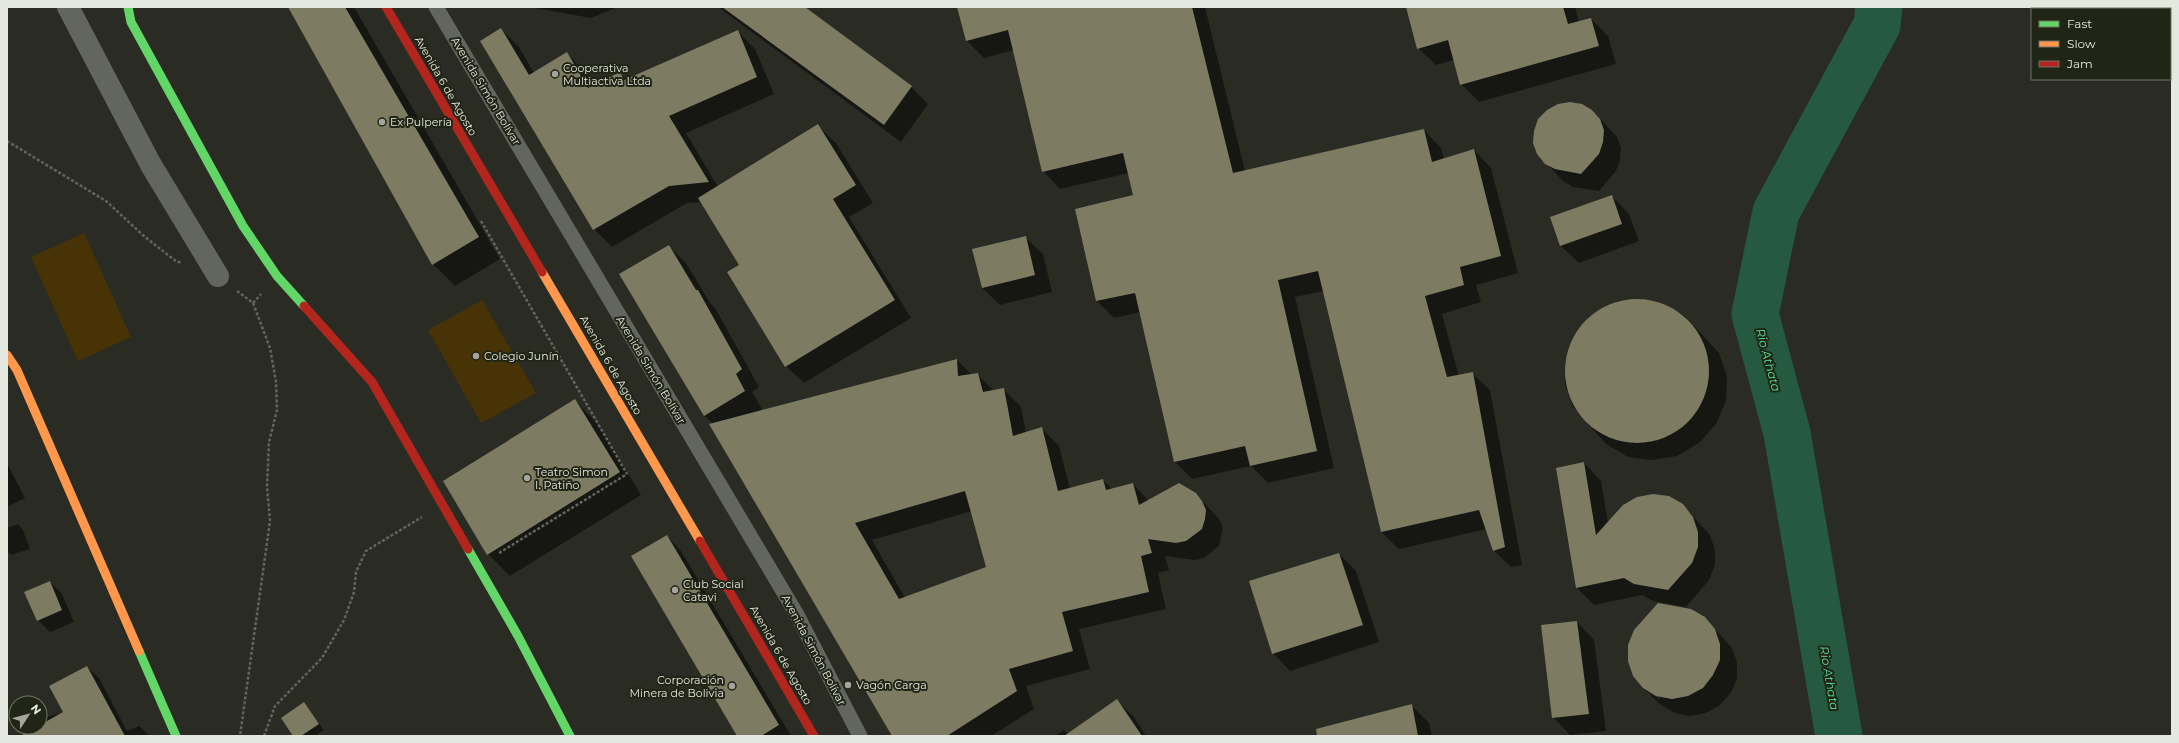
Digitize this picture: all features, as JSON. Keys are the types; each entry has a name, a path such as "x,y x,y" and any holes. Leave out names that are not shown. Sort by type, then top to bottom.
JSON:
{"street":[{"path":"68,7 151,166 213,269"},
{"path":"128,7 131,22 243,226 277,276 372,382 518,636 570,736"},
{"name":"Avenida 6 de Agosto","path":"386,7 814,736"},
{"path":"7,355 17,370 176,736"}],"lane":[{"name":"Avenida Simón Bolívar","path":"436,7 796,613 860,736"}],"path":[{"path":"7,141 106,201 145,237 177,262 213,269"},
{"path":"478,215 627,474"},
{"path":"240,736 270,521 267,486 269,442 277,410 276,382 270,348 253,303"},
{"path":"478,566 608,486"},
{"path":"264,736 275,706 322,658 344,620 354,592 356,572 366,551 442,505"}],"shaded area":[{"path":"84,233 131,337 78,361 31,257"},
{"path":"482,300 536,393 481,423 428,330"}],"building":[{"name":"Ex Pulpería","path":"288,7 345,7 479,237 432,265"},
{"path":"722,7 805,7 912,86 884,125"},
{"path":"957,7 1192,7 1233,173 1424,129 1432,162 1474,149 1501,256 1460,267 1464,285 1425,296 1447,377 1473,372 1505,547 1493,551 1479,510 1381,532 1318,271 1278,280 1317,451 1250,466 1245,446 1174,462 1135,293 1096,301 1075,209 1133,195 1123,153 1042,172 1008,30 966,41"},
{"path":"1406,7 1563,7 1568,24 1591,18 1599,46 1460,85 1448,40 1417,49"},
{"path":"501,28 529,75 567,52 588,88 620,72 624,80 738,30 757,77 669,116 709,182 669,186 593,230 480,41"},
{"path":"1570,102 1582,104 1592,110 1600,119 1604,130 1603,142 1599,154 1581,174 1555,169 1545,164 1537,154 1533,143 1534,131 1538,119 1547,110 1558,104"},
{"path":"818,124 856,185 833,199 895,300 785,367 727,272 739,265 698,198"},
{"path":"1612,195 1622,224 1560,246 1550,217"},
{"path":"1026,236 1035,275 982,288 972,249"},
{"path":"669,245 696,290 698,290 742,369 736,374 745,391 704,416 619,274"},
{"path":"1630,299 1644,299 1671,307 1683,315 1693,325 1704,343 1708,357 1708,385 1704,399 1693,417 1683,427 1665,438 1644,443 1630,443 1603,435 1591,427 1581,417 1570,399 1565,378 1565,364 1573,337 1581,325 1591,315 1609,304"},
{"path":"957,359 958,376 978,373 983,392 1004,388 1013,436 1042,427 1058,491 1103,479 1106,490 1133,483 1139,505 1179,483 1196,493 1202,501 1206,510 1205,519 1202,529 1186,541 1176,543 1148,539 1152,553 1141,556 1149,592 1062,612 1073,651 1009,669 1017,691 947,736 892,736 709,424","holes":["965,491 986,567 899,599 855,523"]},
{"path":"575,399 620,472 487,555 443,481"},
{"path":"1584,462 1596,535 1623,505 1637,497 1653,494 1669,496 1683,504 1693,517 1698,532 1698,547 1692,563 1668,590 1634,584 1624,578 1576,588 1556,468"},
{"path":"667,535 779,725 761,736 737,736 631,556"},
{"path":"1339,553 1363,625 1272,654 1249,581"},
{"path":"50,581 62,610 37,621 24,592"},
{"path":"1658,603 1691,609 1705,617 1715,629 1720,644 1720,660 1713,675 1703,688 1688,696 1672,699 1656,696 1643,688 1633,676 1628,661 1628,645 1634,630"},
{"path":"1577,621 1589,714 1552,718 1541,625"},
{"path":"87,666 125,736 20,736 48,735 48,720 63,712 49,686"},
{"path":"1117,699 1142,736 1064,736"},
{"path":"304,702 319,724 301,736 293,736 281,718"},
{"path":"1412,704 1418,736 1317,736 1316,729"}],"waterway":[{"name":"Rio Athata","path":"1839,736 1787,433 1755,314 1776,212 1877,25 1879,7"}],"traffic: fast":[{"path":"128,7 131,22 243,226 277,276 304,306"},
{"path":"468,549 518,636 570,736"},
{"path":"139,651 176,736"}],"traffic: slow":[{"path":"542,272 700,541"},
{"path":"7,355 17,370 139,651"}],"traffic: jam":[{"path":"386,7 542,272"},
{"path":"304,306 372,382 468,549"},
{"path":"700,541 814,736"}],"place":[{"name":"Cooperativa Multiactiva Ltda","path":"555,74"},
{"name":"Ex Pulpería","path":"382,122"},
{"name":"Colegio Junín","path":"476,356"},
{"name":"Teatro Simon I. Patiño","path":"527,478"},
{"name":"Club Social Catavi","path":"675,590"},
{"name":"Vagón Carga","path":"848,685"},
{"name":"Corporación Minera de Bolivia","path":"732,686"}]}
